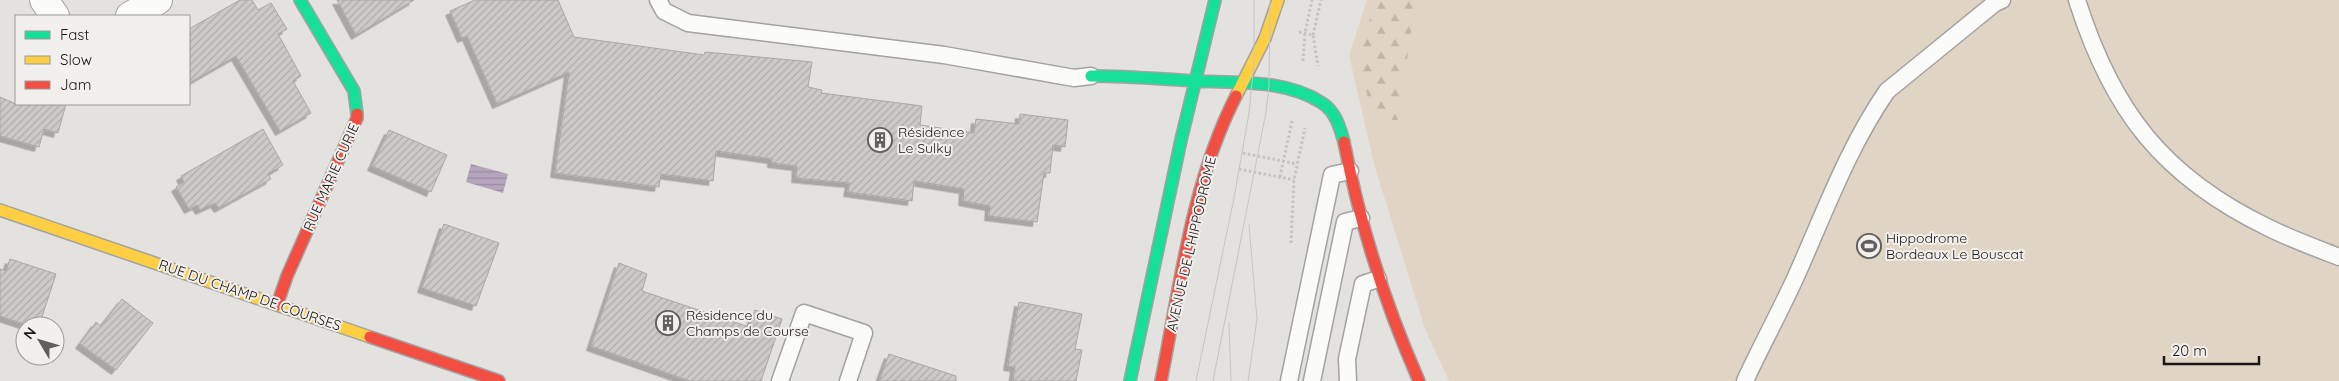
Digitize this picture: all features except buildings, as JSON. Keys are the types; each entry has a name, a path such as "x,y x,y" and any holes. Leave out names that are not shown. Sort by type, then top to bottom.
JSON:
{"street":[{"path":"44,0 54,15"},
{"path":"132,15 158,0"},
{"name":"RUE MARIE CURIE","path":"277,305 287,276 357,118 354,91 300,0"},
{"path":"1130,381 1195,81 1215,0"},
{"name":"AVENUE DE L'HIPPODROME","path":"1161,381 1204,179 1226,116 1263,42 1278,0"},
{"path":"1091,76 1135,75 1268,86 1298,92 1324,104 1336,119 1378,279 1419,381"},
{"name":"RUE DU CHAMP DE COURSES","path":"0,210 499,381"}],"lane":[{"path":"658,0 664,11 688,24 944,55 1074,78 1091,76"},
{"path":"1746,381 1798,273 1832,194 1876,106 1887,91 1995,3 2002,0"},
{"path":"2077,0 2104,70 2123,105 2145,138 2174,168 2214,198 2268,228 2339,257"},
{"path":"1289,381 1332,175 1350,171"},
{"path":"1312,381 1345,222 1361,218"},
{"path":"1348,381 1347,359 1363,284 1378,279"},
{"path":"780,381 804,313 864,333 848,381"}],"path":[{"path":"1313,34 1321,0"},
{"path":"1204,179 1239,169 1294,180"}],"green space":[{"name":"Hippodrome Bordeaux Le Bouscat","path":"1367,0 2339,0 2339,381 1449,381 1425,329 1374,164 1349,55"},
{"path":"1376,0 1420,0 1411,33 1398,120 1373,120 1358,56"}],"shaded area":[{"path":"471,164 508,174 503,193 466,182"}],"tram line":[{"path":"1196,381 1234,198 1249,113 1254,62 1254,0"},
{"path":"1213,381 1266,112 1269,86 1270,0"},
{"path":"1248,381 1257,319 1249,225"},
{"path":"1229,323 1231,381"}],"traffic: fast":[{"path":"300,0 354,91 357,114"},
{"path":"1130,381 1181,140 1215,0"},
{"path":"1091,76 1260,84 1293,90 1308,95 1327,106 1336,120 1344,142"}],"traffic: slow":[{"path":"1236,96 1265,38 1278,0"},
{"path":"0,210 370,337"}],"traffic: jam":[{"path":"1161,381 1181,272 1198,200 1208,164 1236,96"},
{"path":"277,305 287,276 357,118 357,114"},
{"path":"1344,142 1350,173 1375,264 1395,323 1419,381"},
{"path":"370,337 499,381"}],"place":[{"name":"Résidence Le Sulky","path":"880,140"},
{"name":"Hippodrome Bordeaux Le Bouscat","path":"1869,246"},
{"name":"Résidence du Champs de Course","path":"668,323"}]}
